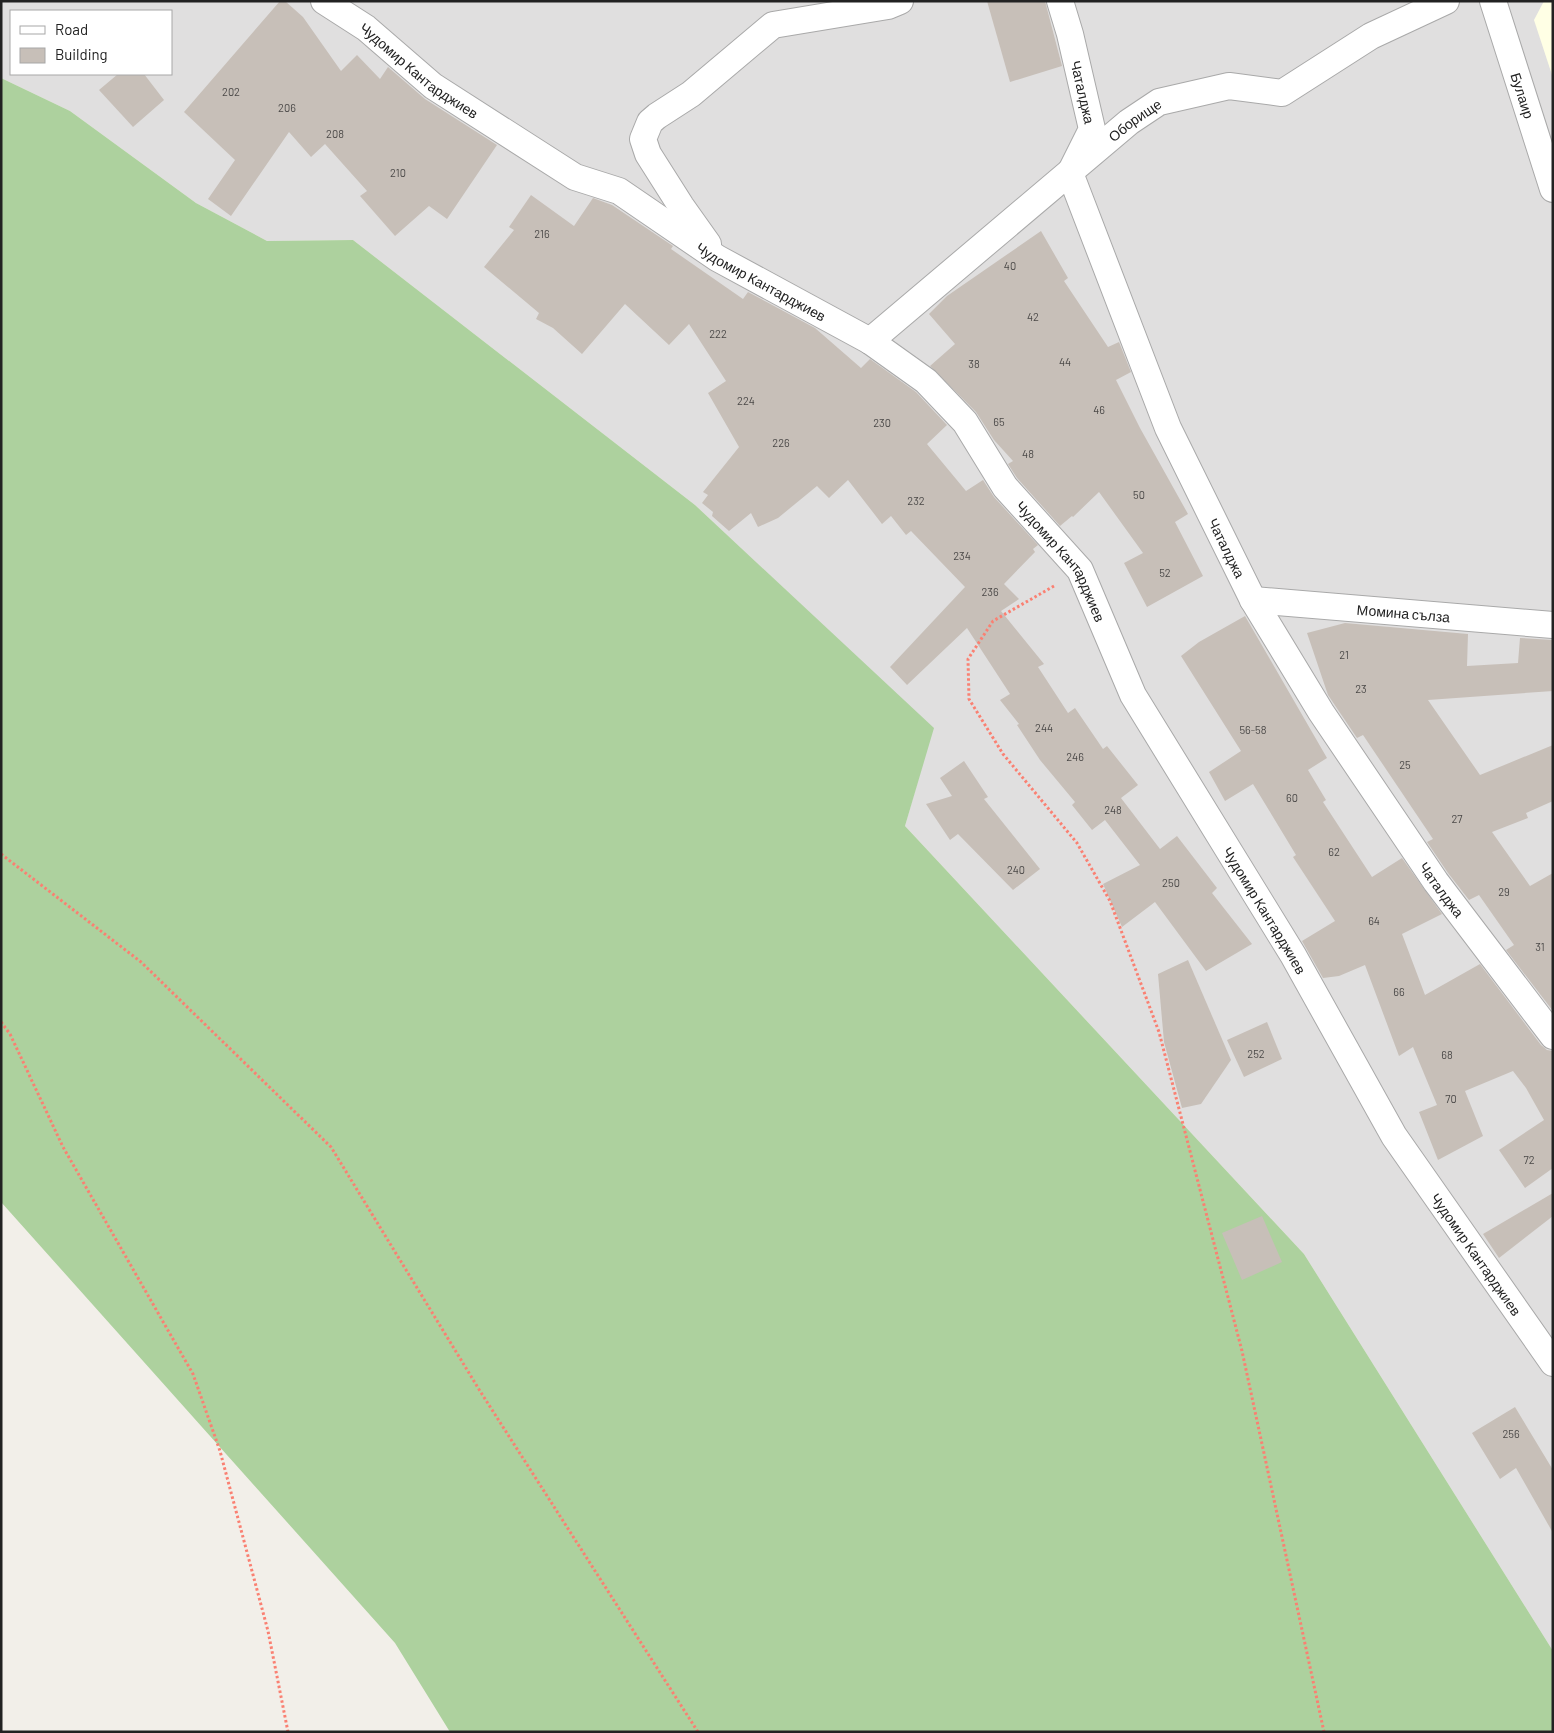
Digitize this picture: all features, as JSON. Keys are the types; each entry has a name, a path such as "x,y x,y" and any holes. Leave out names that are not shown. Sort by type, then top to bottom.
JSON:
{"street":[{"name":"Чудомир Кантарджиев","path":"324,1 366,28 433,86 576,177 619,191 717,258 870,341 926,381 965,422 1004,487 1080,570 1133,695 1293,956 1394,1136 1553,1363"},
{"path":"717,258 648,154 643,139 650,122 691,94 773,25 888,6 900,1"},
{"name":"Чаталджа","path":"1060,1 1070,34 1092,129 1070,173 1168,428 1253,600 1321,712 1431,874 1553,1036"},
{"name":"Оборище","path":"870,341 1129,122 1159,102 1228,86 1282,93 1371,36 1446,1"},
{"name":"Булаир","path":"1493,1 1553,189"},
{"name":"Момина сълза","path":"1253,600 1553,625"}],"path":[{"path":"1080,570 993,622 968,659 969,699 1003,754 1077,843 1110,901 1159,1032 1242,1351 1324,1732"},
{"path":"1,854 141,962 331,1147 480,1391 698,1732"},
{"path":"1,1022 10,1034 63,1147 192,1374 220,1451 268,1631 288,1732"}],"shaded area":[{"path":"1,1 1553,1 1553,1651 1304,1254 905,826 933,728 695,505 353,240 267,241 196,203 70,111 1,78"},
{"path":"1544,1 1553,1 1553,78 1534,20"}],"green space":[{"path":"1,78 70,111 196,203 267,241 353,240 695,505 934,728 905,826 1304,1254 1553,1651 1553,1732 450,1732 395,1643 1,1202"}],"building":[{"path":"280,1 285,1 303,17 341,71 357,55 380,79 388,67 425,99 497,145 447,219 429,206 395,236 360,196 367,191 325,144 311,157 289,132 231,216 208,199 235,160 184,112"},
{"path":"987,1 1045,1 1062,66 1010,82"},
{"path":"117,75 145,75 164,100 133,127 99,90"},
{"path":"531,195 574,226 593,198 612,205 673,246 671,249 743,299 748,292 815,328 861,368 870,359 916,392 947,425 927,444 966,491 983,480 994,497 1038,545 1033,549 1035,552 1004,584 1019,599 1001,611 1044,664 1038,667 1068,713 1075,708 1103,749 1107,746 1138,785 1121,798 1160,849 1177,836 1217,888 1212,893 1252,944 1206,971 1155,902 1122,927 1103,884 1140,865 1105,820 1092,830 1072,805 1075,802 1040,760 1017,725 1019,724 1000,700 1010,694 967,628 907,685 890,667 965,587 911,531 906,535 891,516 882,524 848,480 829,498 817,486 778,518 758,527 751,513 729,531 712,516 713,512 702,503 708,495 703,492 739,447 708,393 726,381 689,324 669,345 625,304 582,354 553,328 536,319 539,313 484,267 514,230 509,227"},
{"path":"1041,231 1068,278 1064,281 1108,347 1119,342 1131,372 1116,380 1140,428 1188,514 1175,522 1203,576 1147,607 1124,563 1143,553 1099,492 1073,517 1060,526 1017,478 1008,464 1013,461 994,440 976,412 930,366 955,344 929,314 947,296"},
{"path":"1245,616 1327,758 1308,770 1326,800 1323,802 1372,877 1402,858 1442,914 1402,934 1425,995 1480,964 1541,1045 1547,1050 1553,1051 1553,1168 1525,1188 1499,1150 1544,1120 1526,1088 1513,1071 1465,1091 1483,1136 1438,1160 1419,1112 1437,1105 1413,1047 1399,1056 1365,965 1339,976 1323,978 1302,941 1335,921 1293,857 1296,855 1253,784 1225,801 1209,772 1241,751 1181,656 1199,642"},
{"path":"1345,623 1468,634 1467,666 1518,663 1520,638 1553,640 1553,691 1428,700 1480,775 1553,745 1553,801 1526,813 1528,818 1492,832 1530,886 1553,873 1553,1011 1506,950 1514,945 1479,895 1469,900 1448,873 1427,842 1433,839 1363,735 1357,738 1328,695 1307,633"},
{"path":"964,761 988,797 984,799 1040,869 1013,890 958,834 950,840 926,804 952,796 940,778"},
{"path":"1188,960 1231,1060 1201,1104 1182,1108 1164,1042 1158,974"},
{"path":"1267,1022 1282,1059 1244,1077 1227,1040"},
{"path":"1553,1193 1553,1216 1499,1258 1483,1234"},
{"path":"1262,1216 1282,1262 1242,1280 1222,1233"},
{"path":"1515,1407 1553,1470 1553,1533 1516,1468 1500,1479 1472,1433"}]}
